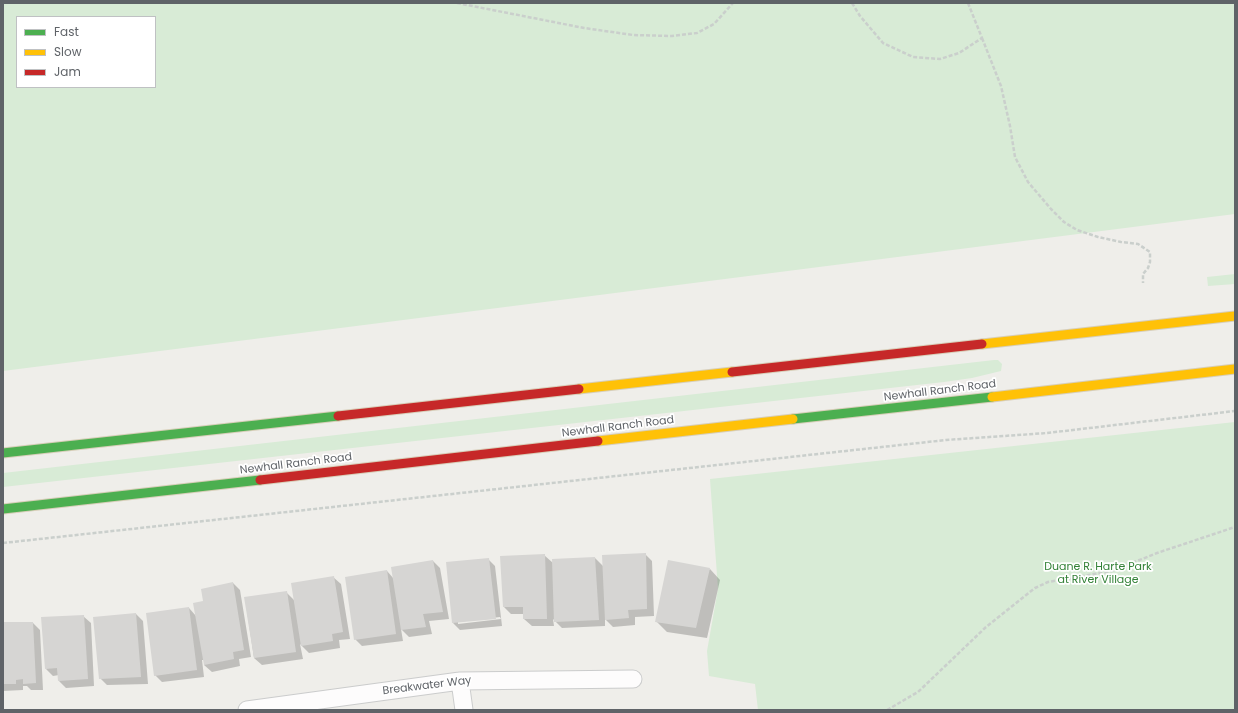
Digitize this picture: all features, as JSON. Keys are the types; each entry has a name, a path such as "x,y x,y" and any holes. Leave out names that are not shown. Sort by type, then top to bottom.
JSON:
{"main road":[{"path":"3,453 1235,316"},
{"name":"Newhall Ranch Road","path":"3,510 1235,369"}],"street":[{"name":"Breakwater Way","path":"247,710 460,681 632,679"},
{"path":"460,681 464,710"}],"path":[{"path":"457,3 584,28 633,35 672,36 697,32 714,24 732,3"},
{"path":"852,3 860,16 883,43 913,57 940,59 959,53 982,38"},
{"path":"968,3 1001,86 1015,157 1028,182 1064,222 1077,230 1098,237 1138,244 1150,252 1150,262 1148,268 1143,274 1143,283"},
{"path":"3,543 931,442 1047,433 1235,411"},
{"path":"887,710 918,692 986,627 1034,588 1048,582 1112,571 1157,553 1235,527"}],"green space":[{"path":"3,3 1235,3 1235,214 3,371"},
{"path":"1235,274 1235,284 1208,286 1207,277"},
{"path":"998,360 1002,364 1001,371 972,378 944,382 3,487 3,473"},
{"name":"Duane R. Harte Park at River Village","path":"1235,422 1235,710 758,710 755,684 709,676 707,651 718,589 710,479"}],"building":[{"path":"646,553 647,609 628,610 629,618 605,620 602,555"},
{"path":"545,554 547,619 523,619 523,607 503,607 500,556"},
{"path":"595,557 599,620 554,622 552,559"},
{"path":"489,558 496,619 452,623 446,562"},
{"path":"433,560 443,612 423,614 426,627 401,630 391,567"},
{"path":"668,560 710,568 696,628 655,622"},
{"path":"387,570 396,634 354,640 345,577"},
{"path":"334,576 343,632 332,634 333,641 301,646 291,583"},
{"path":"233,582 244,650 233,652 234,659 204,665 193,603 203,601 201,589"},
{"path":"287,591 296,652 254,658 244,597"},
{"path":"189,607 197,670 154,676 146,613"},
{"path":"136,613 141,677 99,679 93,617"},
{"path":"84,615 88,679 58,681 57,668 45,669 41,617"},
{"path":"3,622 33,622 36,683 23,684 23,679 16,680 16,684 3,684"}],"traffic: fast":[{"path":"793,419 992,397"},
{"path":"3,453 338,416"},
{"path":"3,509 260,480"}],"traffic: slow":[{"path":"982,344 1235,316"},
{"path":"992,397 1235,369"},
{"path":"579,389 732,372"},
{"path":"598,441 793,419"}],"traffic: jam":[{"path":"732,372 982,344"},
{"path":"338,416 579,389"},
{"path":"260,480 598,441"}]}
